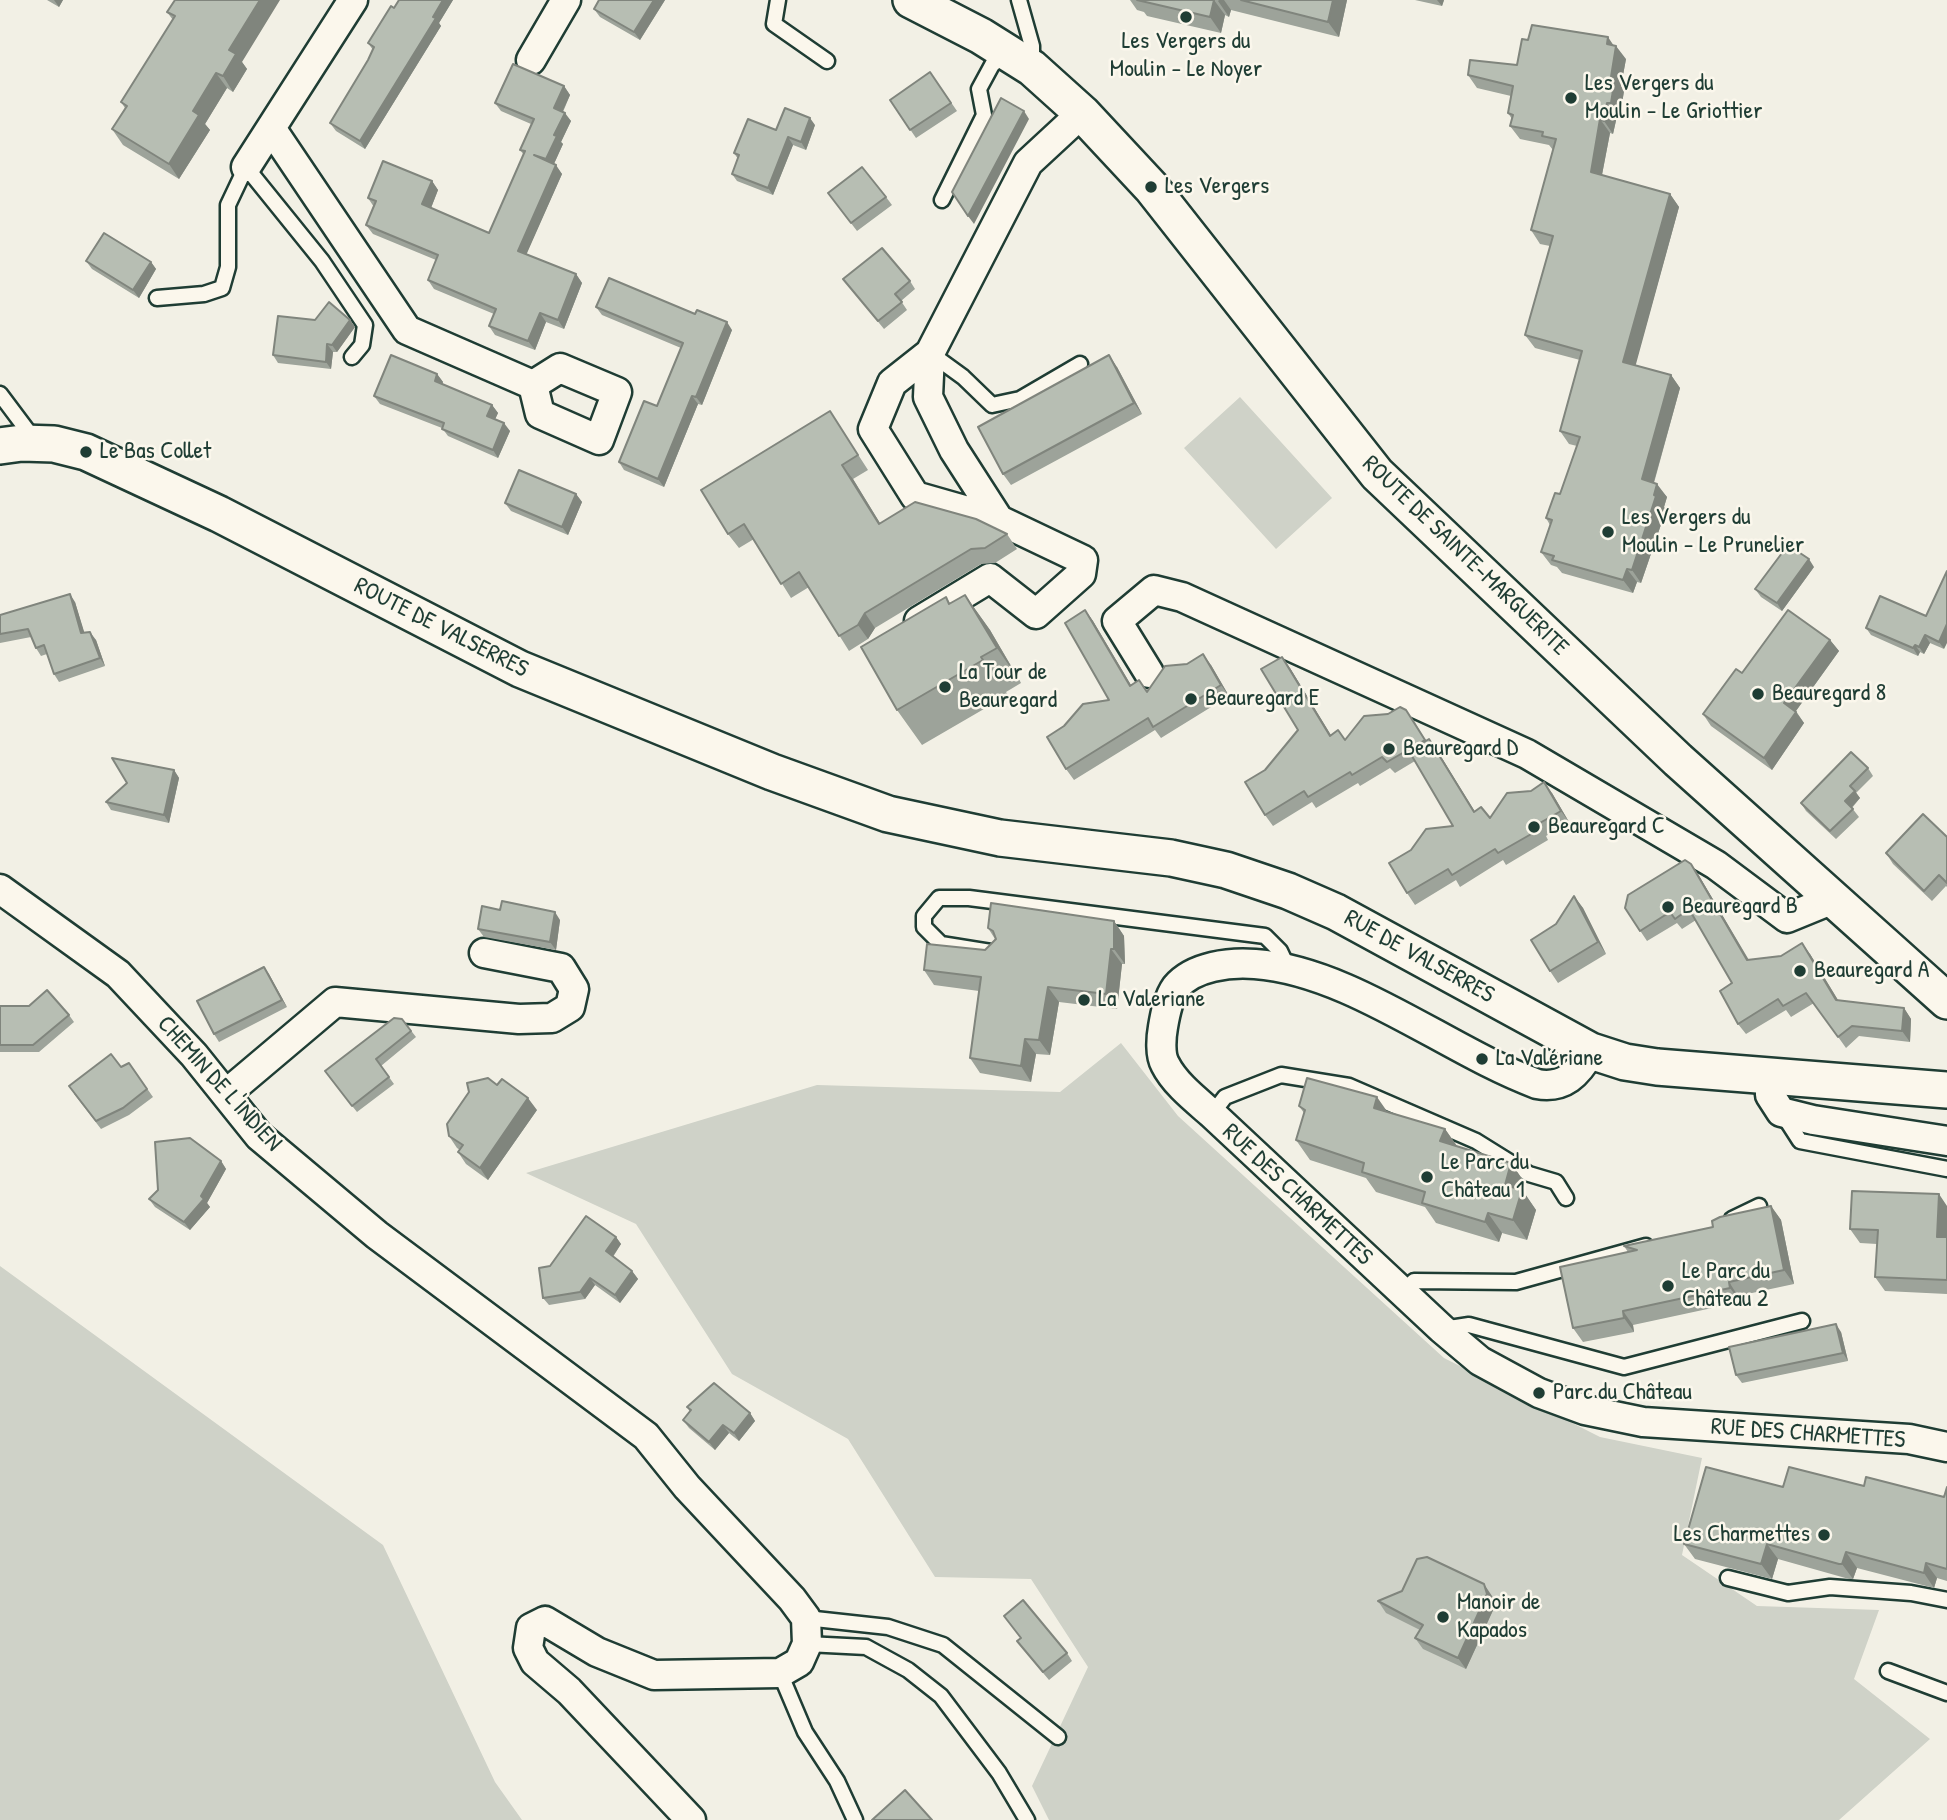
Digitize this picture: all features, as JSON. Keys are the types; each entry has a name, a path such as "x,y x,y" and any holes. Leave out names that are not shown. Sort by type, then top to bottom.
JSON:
{"street":[{"path":"246,167 273,131 353,0"},
{"path":"531,60 566,0"},
{"name":"ROUTE DE SAINTE-MARGUERITE","path":"911,0 1019,60 1082,113 1151,187 1377,474 1668,751 1831,900 1947,1001"},
{"path":"895,635 990,578 1036,614 1081,574 1083,560 999,520 915,496 873,429 892,383 930,353 1028,163 1082,113"},
{"path":"273,131 407,330 533,385"},
{"path":"930,353 928,397 954,450 999,520"},
{"name":"ROUTE DE VALSERRES","path":"0,446 37,443 86,452 133,472 520,668 593,701 772,772 888,814"},
{"path":"1149,673 1117,621 1154,590 1182,597 1527,754 1716,865 1787,918 1831,900"},
{"name":"RUE DE VALSERRES","path":"888,814 1000,838 1171,858 1226,870 1336,912 1591,1051 1625,1062 1657,1067 1947,1090"},
{"name":"CHEMIN DE L'INDIEN","path":"0,889 118,974 226,1094 259,1136 377,1235 646,1436 687,1487 792,1599 806,1631"},
{"path":"226,1094 335,1002 519,1019 552,1018 570,1007 574,989 561,968 484,953"},
{"name":"RUE DES CHARMETTES","path":"1591,1051 1567,1081 1550,1086 1537,1084 1364,999 1289,971 1258,964 1229,964 1203,970 1177,987 1166,1009 1161,1036 1164,1063 1184,1088 1442,1329 1480,1361 1539,1393 1585,1410 1643,1422 1909,1440 1947,1447"},
{"path":"1770,1075 1770,1095 1781,1112 1813,1120 1947,1141"},
{"path":"691,1820 569,1691 535,1662 528,1648 531,1628 545,1621 597,1652 654,1675 780,1673 799,1662 806,1631"}],"lane":[{"path":"778,0 774,24 827,61"},
{"path":"942,200 984,115 979,89 992,65 1019,60 1032,46 1019,0"},
{"path":"157,298 204,294 222,288 228,267 228,205 246,167 322,261 365,325 362,345 352,357"},
{"path":"930,353 963,377 992,405 1020,399 1080,364"},
{"path":"2,397 37,443"},
{"path":"997,953 941,944 924,928 924,916 939,898 969,898 1265,936 1280,951 1289,971"},
{"path":"1212,1114 1225,1097 1281,1075 1349,1086 1476,1142 1529,1174 1556,1182 1566,1198"},
{"path":"1781,1112 1800,1141 1947,1169"},
{"path":"1723,1223 1759,1206"},
{"path":"1402,1293 1414,1280 1516,1282 1661,1242"},
{"path":"1442,1329 1469,1325 1625,1367 1802,1321"},
{"path":"1728,1578 1787,1593 1830,1587 1911,1593 1947,1601"},
{"path":"806,1631 888,1627 943,1645 1058,1737"},
{"path":"806,1631 866,1647 908,1670 941,1696 999,1773 1027,1820"},
{"path":"1888,1671 1947,1693"},
{"path":"780,1673 805,1732 838,1781 855,1820"}],"shaded area":[{"path":"1240,397 1332,498 1276,549 1184,448"},
{"path":"1121,1043 1178,1116 1444,1358 1600,1437 1702,1458 1682,1555 1757,1606 1879,1610 1854,1679 1930,1739 1839,1820 1049,1820 1032,1786 1088,1667 1031,1579 935,1577 848,1439 732,1374 636,1224 526,1173 817,1085 1060,1092"},
{"path":"0,1266 383,1545 495,1782 522,1820 0,1820"}],"building":[{"path":"175,0 260,0 229,50 236,54 223,76 216,73 193,111 199,115 169,164 112,129 127,106 121,102 175,16 167,12"},
{"path":"399,0 443,0 433,17 436,18 360,141 330,123 368,60 374,47 368,43 391,6 394,8"},
{"path":"599,0 654,0 634,32 594,9"},
{"path":"1137,0 1214,0 1210,17"},
{"path":"1241,0 1333,0 1328,22"},
{"path":"1532,25 1608,37 1607,44 1616,46 1611,77 1615,78 1611,103 1607,103 1604,121 1600,119 1591,172 1670,194 1623,362 1671,375 1642,479 1657,484 1656,496 1632,570 1627,569 1623,580 1552,560 1554,556 1541,552 1552,520 1546,518 1555,493 1560,494 1580,437 1560,431 1582,351 1525,335 1553,236 1531,230 1556,139 1542,136 1543,132 1510,126 1513,115 1508,113 1513,86 1468,75 1470,60 1517,65 1522,39 1528,40"},
{"path":"513,64 564,86 554,108 565,113 546,159 534,155 556,165 518,251 576,274 558,320 540,313 528,341 489,326 496,309 428,280 438,255 366,225 376,201 368,198 383,161 432,181 422,204 489,233 525,151 520,150 534,119 495,103"},
{"path":"930,72 951,103 910,130 890,100"},
{"path":"1001,98 1024,111 968,216 952,192"},
{"path":"785,108 810,118 801,142 788,137 768,188 732,174 739,155 734,153 748,119 776,130"},
{"path":"862,167 886,197 851,223 828,193"},
{"path":"104,233 151,262 133,290 86,261"},
{"path":"882,248 910,281 895,294 902,302 878,321 843,279"},
{"path":"609,278 695,314 697,310 727,322 696,397 692,396 658,479 619,462 644,401 657,406 683,343 596,307"},
{"path":"329,302 350,320 332,345 327,344 326,362 273,355 278,316 315,320"},
{"path":"391,355 437,374 435,381 492,405 487,416 504,423 493,450 442,429 444,423 374,396"},
{"path":"1109,355 1134,403 1003,474 978,427"},
{"path":"830,411 858,455 842,465 879,524 915,502 976,519 1007,534 985,548 971,549 865,613 858,625 839,636 799,572 781,584 744,524 728,534 701,490"},
{"path":"519,470 576,494 562,527 505,503"},
{"path":"1788,545 1809,559 1777,603 1755,589"},
{"path":"1947,571 1947,624 1939,642 1925,635 1919,647 1915,645 1913,648 1866,628 1880,596 1926,616"},
{"path":"70,594 81,633 90,632 100,658 54,674 44,645 36,648 28,629 0,634 0,615"},
{"path":"965,595 997,648 981,657 983,660 897,710 861,647 946,597 949,604"},
{"name":"Beauregard E","path":"1085,610 1130,686 1139,680 1147,692 1165,666 1187,664 1203,654 1221,685 1153,727 1148,718 1066,769 1047,737 1064,726 1083,704 1109,700 1065,623"},
{"name":"Beauregard 8","path":"1788,610 1830,640 1784,703 1796,712 1764,758 1703,714 1736,669 1742,673"},
{"name":"Beauregard D","path":"1282,657 1330,736 1338,730 1345,740 1364,716 1388,714 1400,707 1406,710 1425,740 1387,762 1382,757 1352,775 1350,772 1308,797 1304,791 1265,815 1245,782 1265,770 1298,730 1261,669"},
{"name":"Beauregard C","path":"1429,739 1474,812 1481,807 1490,818 1507,793 1531,791 1544,782 1561,811 1538,824 1540,829 1498,853 1495,849 1452,875 1448,869 1407,893 1389,863 1411,850 1426,829 1453,826 1409,751"},
{"path":"1851,752 1868,768 1850,786 1855,791 1845,801 1853,809 1830,831 1801,803"},
{"path":"112,758 174,770 164,815 106,802 127,783"},
{"path":"1923,814 1947,837 1947,883 1939,875 1924,891 1886,853"},
{"path":"1685,860 1691,864 1747,960 1781,956 1802,943 1836,1000 1904,1008 1902,1031 1852,1026 1838,1037 1806,993 1783,1006 1778,999 1738,1024 1720,991 1732,983 1689,909 1675,919 1670,912 1640,931 1625,908 1628,895"},
{"path":"1574,896 1598,942 1550,971 1531,940 1556,924"},
{"path":"502,901 555,912 550,942 478,929 482,906 500,910"},
{"name":"La Valeriane","path":"991,903 1114,921 1114,949 1111,949 1106,994 1048,987 1039,1040 1025,1039 1021,1066 970,1058 981,977 924,970 927,944 985,950 996,939 993,931 988,928"},
{"path":"264,967 282,1000 214,1034 197,1001"},
{"path":"47,990 69,1015 33,1045 0,1045 0,1006 29,1006"},
{"path":"394,1018 402,1019 411,1031 376,1059 389,1077 352,1106 325,1071"},
{"path":"111,1054 121,1067 129,1063 147,1089 123,1108 96,1121 69,1086"},
{"path":"488,1078 497,1085 502,1079 528,1098 480,1168 458,1152 463,1145 449,1136 447,1124 469,1092 467,1083"},
{"name":"Le Parc du Château 1","path":"1307,1078 1377,1097 1374,1108 1445,1129 1440,1141 1511,1163 1505,1185 1522,1190 1513,1220 1488,1213 1485,1222 1422,1203 1425,1192 1362,1172 1364,1163 1296,1140 1305,1110 1299,1106"},
{"path":"190,1138 221,1161 201,1196 204,1199 184,1222 149,1199 158,1190 155,1142"},
{"path":"1852,1191 1939,1194 1937,1237 1947,1237 1947,1280 1875,1277 1878,1230 1850,1229"},
{"name":"Le Parc du Château 2","path":"1771,1206 1784,1270 1729,1282 1730,1288 1623,1311 1624,1318 1573,1328 1560,1267 1637,1250 1624,1246 1713,1227 1712,1221 1720,1217"},
{"path":"586,1216 616,1237 606,1251 632,1271 615,1295 590,1278 580,1292 543,1298 539,1268 550,1266"},
{"path":"1836,1324 1843,1353 1736,1375 1729,1347"},
{"path":"714,1383 750,1413 734,1433 723,1425 709,1442 683,1420 691,1410 687,1407"},
{"name":"Les Charmettes","path":"1706,1467 1783,1487 1789,1467 1864,1486 1866,1477 1944,1497 1947,1487 1947,1569 1926,1563 1924,1573 1846,1552 1842,1564 1839,1564 1767,1544 1761,1564 1684,1544"},
{"name":"Manoir de Kapados","path":"1427,1557 1484,1584 1487,1594 1458,1658 1415,1638 1423,1625 1378,1601 1402,1591 1417,1559"},
{"path":"1023,1600 1067,1653 1043,1672 1017,1641 1021,1638 1004,1616"},
{"path":"905,1790 932,1820 872,1820"}],"place":[{"name":"Les Vergers du Moulin - Le Noyer","path":"1186,17"},
{"name":"Les Vergers du Moulin - Le Griottier","path":"1571,98"},
{"name":"Les Vergers","path":"1151,187"},
{"name":"Le Bas Collet","path":"86,452"},
{"name":"Les Vergers du Moulin - Le Prunelier","path":"1608,532"},
{"name":"La Tour de Beauregard","path":"945,687"},
{"name":"Beauregard 8","path":"1758,694"},
{"name":"Beauregard E","path":"1191,699"},
{"name":"Beauregard D","path":"1389,749"},
{"name":"Beauregard C","path":"1534,827"},
{"name":"Beauregard B","path":"1668,907"},
{"name":"Beauregard A","path":"1800,971"},
{"name":"La Valeriane","path":"1084,1000"},
{"name":"La Valériane","path":"1482,1059"},
{"name":"Le Parc du Château 1","path":"1427,1177"},
{"name":"Le Parc du Château 2","path":"1668,1286"},
{"name":"Parc du Château","path":"1539,1393"},
{"name":"Les Charmettes","path":"1824,1535"},
{"name":"Manoir de Kapados","path":"1443,1617"}]}
